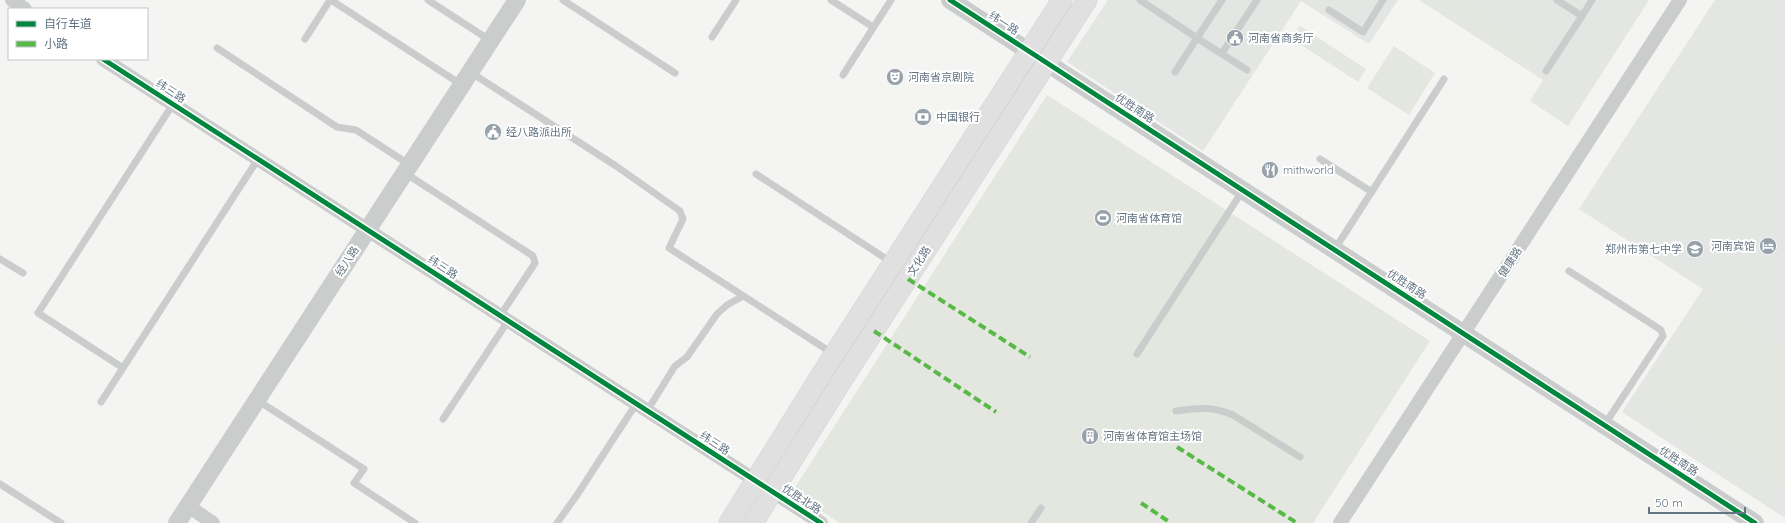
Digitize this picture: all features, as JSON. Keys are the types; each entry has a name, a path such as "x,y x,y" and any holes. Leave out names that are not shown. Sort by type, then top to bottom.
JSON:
{"main road":[{"name":"文化路","path":"728,523 834,354 1062,0"},
{"name":"文化路","path":"753,523 843,379 1087,0"}],"street":[{"path":"12,0 24,8"},
{"name":"经八路","path":"177,523 517,0"},
{"name":"纬一路","path":"950,0 1047,63"},
{"name":"健康路","path":"1340,523 1680,0"},
{"name":"纬三路","path":"105,60 773,492"},
{"name":"优胜南路","path":"1047,63 1605,424 1755,523"},
{"name":"优胜北路","path":"773,492 821,523"},
{"path":"188,506 213,523"}],"lane":[{"path":"305,39 331,0 616,166 680,210 683,219 669,248 834,354"},
{"path":"428,0 491,41"},
{"path":"563,0 676,73"},
{"path":"712,38 736,0"},
{"path":"831,0 873,28"},
{"path":"843,76 891,0"},
{"path":"1140,0 1247,70"},
{"path":"1175,72 1222,0"},
{"path":"1222,54 1257,0"},
{"path":"1329,10 1363,32 1383,0"},
{"path":"1557,0 1582,16"},
{"path":"1546,71 1592,0"},
{"path":"217,48 337,127 356,130 407,169 533,256 535,263 504,318 443,419"},
{"path":"1335,249 1444,79"},
{"path":"123,368 38,313 173,104"},
{"path":"101,402 258,159"},
{"path":"1320,159 1372,192"},
{"path":"756,174 893,263"},
{"path":"1137,354 1243,190"},
{"path":"0,258 23,274"},
{"path":"1569,271 1662,330 1663,336 1605,424"},
{"path":"557,523 641,407 674,366 686,357 717,314 727,305 743,296"},
{"path":"257,400 364,469 354,484 414,523"},
{"path":"1176,411 1202,407 1224,411 1234,415 1300,457"},
{"path":"0,484 61,523"},
{"path":"1031,523 1041,508"}],"shaded area":[{"path":"1108,0 1398,0 1369,44 1301,1 1203,151 1067,62"},
{"path":"1419,0 1649,0 1568,126 1530,101 1543,80"},
{"path":"1429,0 1468,0 1538,45 1527,63"},
{"name":"郑州市第七中学","path":"1715,0 1785,0 1785,518 1622,412 1703,289 1579,209"},
{"path":"1300,26 1366,69 1358,82 1292,39"},
{"path":"1394,46 1435,73 1409,115 1367,88"},
{"name":"河南省体育馆","path":"1047,95 1430,341 1313,523 840,523 792,492"},
{"path":"1703,297 1785,350 1785,484 1642,391"}],"marked path":[{"path":"908,279 1030,357"},
{"path":"874,331 996,412"},
{"path":"1177,447 1297,523"},
{"path":"1141,503 1171,523"}],"cycle path":[{"path":"950,0 1755,523"},
{"path":"105,60 821,523"}],"place":[{"name":"河南省商务厅","path":"1235,38"},
{"name":"河南省京剧院","path":"895,77"},
{"name":"中国银行","path":"923,117"},
{"name":"经八路派出所","path":"493,132"},
{"name":"mithworld","path":"1270,170"},
{"name":"河南省体育馆","path":"1103,218"},
{"name":"河南宾馆","path":"1768,246"},
{"name":"郑州市第七中学","path":"1695,249"},
{"name":"河南省体育馆主场馆","path":"1090,436"}]}
